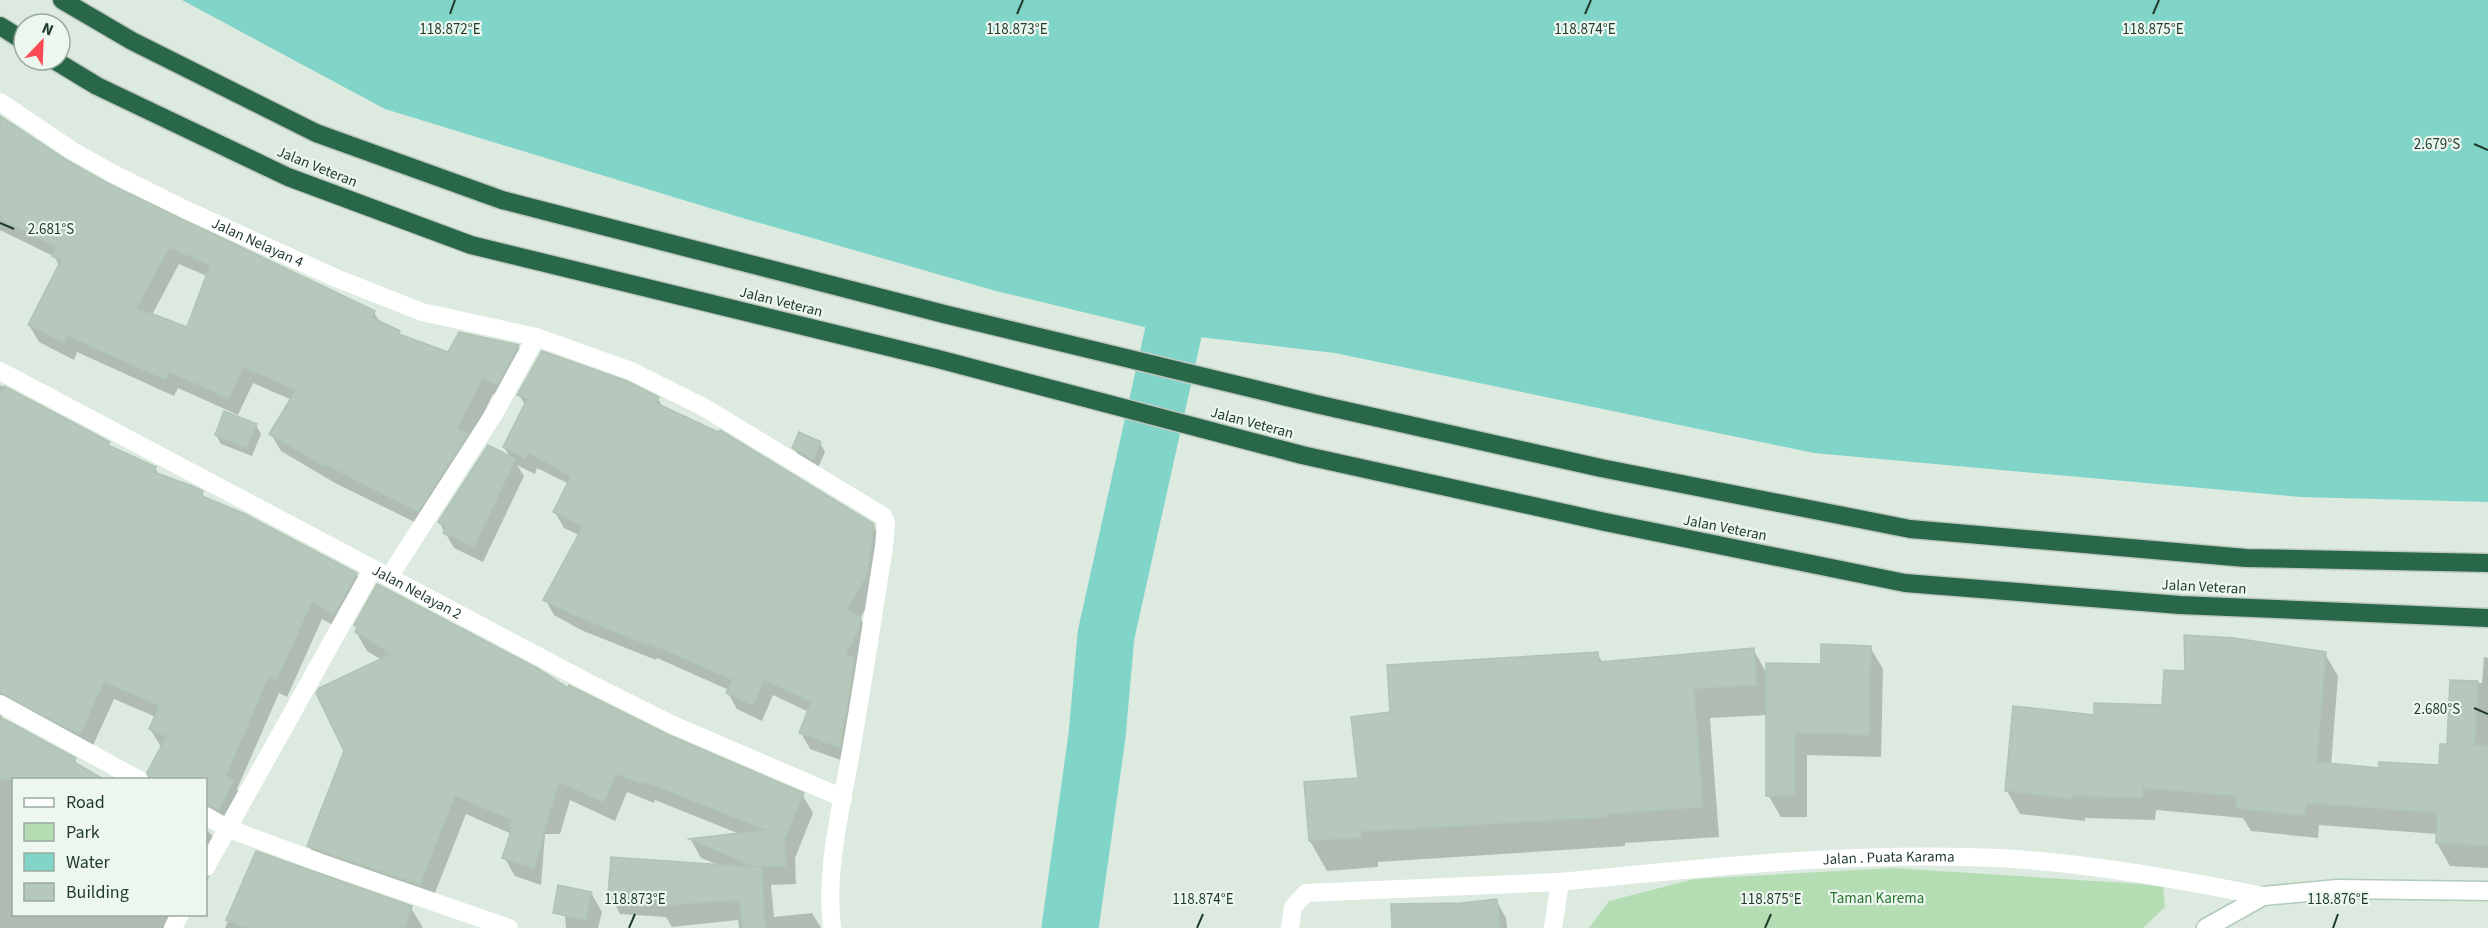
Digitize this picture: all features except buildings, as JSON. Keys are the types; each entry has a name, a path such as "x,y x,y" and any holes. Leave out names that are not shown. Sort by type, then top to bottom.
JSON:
{"highway":[{"name":"Jalan Veteran","path":"62,0 132,41 316,132 480,192 944,314 1316,404 1600,468 1910,529 2246,558 2488,563"},
{"name":"Jalan Veteran","path":"72,71 97,86 288,177 471,245 938,359 1302,455 1605,522 1905,583 2180,605 2488,618"}],"street":[{"name":"Jalan Nelayan 4","path":"0,102 71,150 112,173 184,209 336,278 422,312 536,337 631,371 705,408 867,505 885,519 884,547 843,798"},
{"path":"207,865 380,573 494,414 536,337"},
{"name":"Jalan Nelayan 2","path":"0,371 240,496 380,573 673,725 843,798"},
{"path":"0,704 135,778"},
{"path":"832,928 829,900 834,838 843,798"},
{"path":"207,817 227,828 332,867 509,928"},
{"name":"Jalan . Puata Karama","path":"1290,928 1293,907 1306,893 1560,882 1699,869 1891,856 1999,858 2144,873 2263,896"},
{"path":"1553,928 1560,882"},
{"path":"2206,928 2263,896 2338,889 2488,891"}],"green space":[{"name":"Taman Karema","path":"1892,868 2163,887 2165,907 2143,928 1589,928 1609,901 1694,879"}],"water":[{"path":"182,0 2488,0 2488,502 2301,497 1814,453 1335,353 1173,334 996,291 739,217 385,109"}],"waterway":[{"path":"1070,928 1097,736 1106,635 1173,334"}]}
